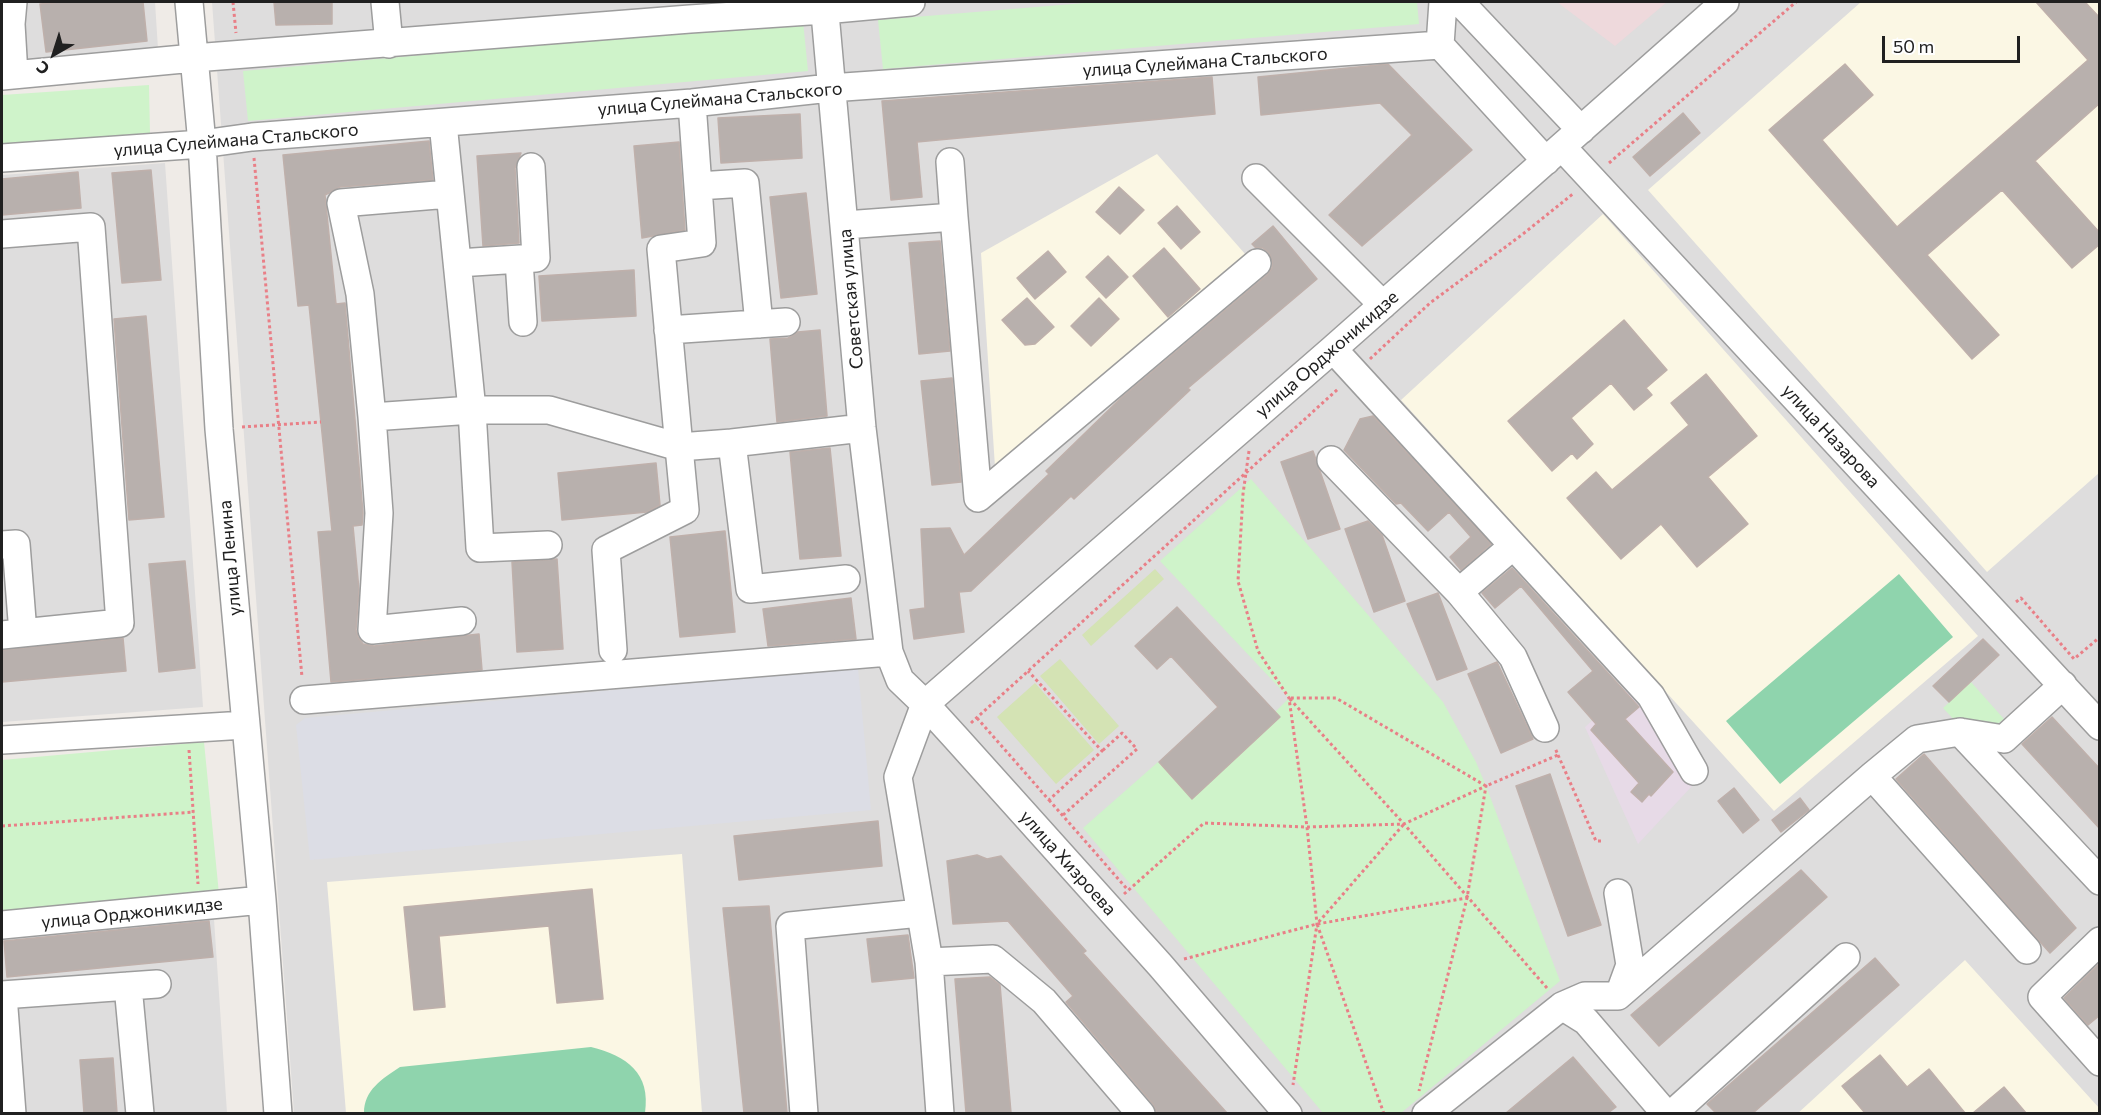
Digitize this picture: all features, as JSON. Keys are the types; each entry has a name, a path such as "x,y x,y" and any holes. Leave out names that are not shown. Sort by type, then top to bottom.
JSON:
{"street":[{"path":"13,2 8,76 194,58 388,44 690,10 911,2"},
{"name":"улица Ленина","path":"189,2 201,144 219,429 262,900 278,1113"},
{"path":"385,2 388,44"},
{"path":"1440,45 1443,2"},
{"path":"1460,2 1563,146"},
{"name":"улица Орджоникидзе","path":"925,704 1333,349 1725,2"},
{"name":"Советская улица","path":"824,6 862,428 883,597"},
{"name":"улица Сулеймана Стальского","path":"2,158 201,144 252,137 692,103 830,88 1440,45"},
{"name":"улица Назарова","path":"1440,45 1563,146 2100,726"},
{"path":"613,650 606,550 685,510 662,249 702,243 692,103"},
{"path":"443,123 472,410 480,548 548,545"},
{"path":"950,162 978,498 1257,263"},
{"path":"458,263 536,258 531,167"},
{"path":"1256,178 1383,305"},
{"path":"698,186 746,183 759,324"},
{"path":"449,194 341,203 360,294 379,513 372,630 462,621"},
{"path":"844,225 954,216"},
{"path":"2,234 91,227 120,623 12,634 16,544 2,545"},
{"path":"519,260 523,322"},
{"path":"668,330 786,322"},
{"path":"1333,349 1651,696 1694,771"},
{"path":"372,417 472,410 549,410 679,447 862,428"},
{"path":"732,443 750,589 846,579"},
{"path":"1331,460 1460,592 1513,657 1545,728"},
{"path":"1460,592 1513,546"},
{"name":"улица Хизроева","path":"883,597 889,652 900,680 1118,899 1160,965 1290,1102"},
{"path":"304,700 889,652"},
{"path":"1422,1102 1562,1006 1585,996 1618,996 1917,739 1960,732 2004,739 2063,685"},
{"path":"925,704 898,777 929,962 940,1113"},
{"path":"2,740 245,725"},
{"path":"1960,732 2100,882"},
{"path":"1872,776 2028,950"},
{"path":"1618,893 1630,964 1618,996"},
{"name":"улица Орджоникидзе","path":"2,926 262,900"},
{"path":"804,1113 790,926 920,913"},
{"path":"2100,942 2042,997 2100,1062"},
{"path":"1672,1113 1846,957"},
{"path":"929,962 993,958 1044,1001 1141,1113"},
{"path":"12,1113 5,1064 2,995 157,984"},
{"path":"128,986 141,1113"},
{"path":"1562,1006 1586,1021 1666,1113"}],"path":[{"path":"233,2 238,55"},
{"path":"252,137 304,700"},
{"path":"219,429 321,422"},
{"path":"1250,450 1243,494 1238,581 1258,651 1289,698 1404,824 1562,1006"},
{"path":"2015,603 2021,598 2074,659 2100,637"},
{"path":"1028,671 1102,752"},
{"path":"1289,698 1336,698 1486,786"},
{"path":"1289,698 1307,827 1317,924 1384,1113"},
{"path":"977,718 1063,816 1118,899 1204,823 1307,827 1404,824 1558,756"},
{"path":"1545,728 1596,841 1603,841"},
{"path":"187,729 200,907"},
{"path":"1049,800 1122,733 1137,749 1063,816"},
{"path":"1422,1102 1467,898 1486,786"},
{"path":"2,826 194,812"},
{"path":"1290,1102 1317,924 1404,824"},
{"path":"1160,965 1317,924 1467,898"}],"shaded area":[{"path":"2,2 155,2 158,49 2,62"},
{"path":"212,2 2099,2 2099,1113 294,1113"},
{"path":"1557,2 1667,2 1615,46"},
{"path":"1861,2 2099,2 2099,473 1987,572 1648,190"},
{"path":"1157,154 1246,255 995,467 981,253"},
{"path":"165,163 203,707 2,722 2,175"},
{"path":"1603,214 1978,636 1774,811 1401,400"},
{"path":"858,668 871,810 310,860 296,725 305,718"},
{"path":"1633,684 1707,770 1638,844 1585,727"},
{"path":"682,854 702,1113 346,1113 327,882"},
{"path":"214,919 227,1113 2,1114 2,936"},
{"path":"1965,960 2100,1109 2099,1114 1797,1114"}],"green space":[{"path":"1097,2 1417,2 1419,24 883,69 878,20"},
{"path":"803,21 808,71 248,121 243,71"},
{"path":"149,85 150,133 2,145 2,95"},
{"path":"1251,479 1443,702 1476,762 1560,981 1401,1113 1323,1113 1083,828 1158,762 1193,798 1280,717 1275,712 1289,698 1160,561"},
{"path":"1155,569 1164,579 1091,646 1082,635"},
{"path":"1899,574 1953,637 1780,784 1726,721"},
{"path":"1060,659 1119,726 1099,744 1040,676"},
{"path":"1971,682 2004,719 1996,725 1960,726 1943,708"},
{"path":"1035,683 1094,750 1056,784 997,717"},
{"path":"204,742 219,894 2,913 2,760"},
{"path":"591,1047 615,1055 634,1068 644,1087 645,1113 364,1113 367,1098 375,1086 400,1067"}],"building":[{"path":"143,2 147,41 46,52 40,4"},
{"path":"274,2 332,2 332,24 276,25"},
{"path":"2036,2 2085,2 2100,18 2100,103 2035,161 2100,233 2100,244 2072,268 2002,190 1927,255 1999,335 1972,359 1769,130 1845,64 1873,95 1822,140 1897,227 2088,60"},
{"path":"1388,64 1472,150 1362,246 1329,215 1412,135 1380,103 1261,115 1258,77"},
{"path":"1212,77 1215,114 917,142 922,197 891,200 882,101"},
{"path":"1683,113 1700,133 1650,176 1633,157"},
{"path":"800,114 802,158 721,163 718,118"},
{"path":"429,141 433,180 340,187 325,195 336,304 345,303 363,513 362,525 353,526 359,590 356,630 363,644 374,646 479,634 482,670 331,682 318,532 332,531 309,305 298,306 283,155"},
{"path":"679,142 685,230 642,238 634,146"},
{"path":"521,153 515,168 519,243 483,246 477,156"},
{"path":"151,170 161,280 122,283 112,173"},
{"path":"78,172 81,208 2,215 2,179"},
{"path":"1119,187 1144,210 1120,234 1096,212"},
{"path":"806,193 817,294 781,298 770,197"},
{"path":"1177,206 1200,232 1181,249 1158,223"},
{"path":"1273,226 1317,279 1188,388 1190,390 1074,499 1071,496 971,591 959,592 964,632 914,639 910,610 925,608 921,529 950,528 964,555 1049,474 1046,471 1121,398 1267,275 1272,268 1269,253 1252,244"},
{"path":"940,241 950,351 919,354 909,243"},
{"path":"1164,248 1200,289 1168,317 1133,276"},
{"path":"1048,251 1066,272 1035,299 1017,278"},
{"path":"1108,256 1128,277 1106,298 1086,277"},
{"path":"634,270 636,316 542,321 539,276"},
{"path":"1027,298 1054,327 1035,344 1025,345 1002,320"},
{"path":"1099,298 1119,319 1091,346 1071,326"},
{"path":"146,316 164,517 129,520 114,319"},
{"path":"1624,320 1667,370 1646,388 1652,395 1634,410 1611,383 1571,418 1593,444 1577,459 1572,453 1552,471 1508,421"},
{"path":"820,330 827,416 777,422 770,339 788,338 798,332"},
{"path":"1706,374 1757,436 1708,477 1748,524 1697,567 1661,524 1621,559 1567,498 1596,472 1612,490 1689,425 1671,403"},
{"path":"952,378 961,482 932,485 921,381"},
{"path":"1373,416 1491,544 1461,570 1450,557 1471,537 1449,512 1428,531 1401,503 1396,504 1344,450 1360,419"},
{"path":"830,448 841,556 800,559 790,452"},
{"path":"1313,451 1340,529 1308,539 1281,462"},
{"path":"656,463 660,505 647,512 562,520 558,473"},
{"path":"1368,521 1382,535 1405,601 1374,612 1345,529"},
{"path":"725,531 735,632 680,637 670,537"},
{"path":"557,559 563,649 517,652 512,562"},
{"path":"185,561 195,668 159,672 149,564"},
{"path":"1512,568 1639,707 1625,719 1673,772 1651,796 1649,794 1642,802 1631,792 1639,783 1591,730 1596,724 1568,692 1593,671 1521,586 1495,608 1482,593"},
{"path":"1438,593 1467,669 1437,680 1407,604"},
{"path":"851,598 856,639 768,646 763,609"},
{"path":"1177,607 1280,717 1192,799 1159,762 1218,707 1171,656 1157,669 1135,646"},
{"path":"123,638 126,671 2,682 2,650"},
{"path":"1983,639 1999,655 1949,702 1933,686"},
{"path":"1497,662 1533,739 1501,753 1468,674"},
{"path":"2052,717 2100,769 2100,829 2022,744"},
{"path":"1924,754 2076,928 2050,953 1896,779"},
{"path":"1550,774 1601,925 1568,936 1516,786"},
{"path":"1734,788 1759,820 1743,833 1718,801"},
{"path":"1800,798 1809,810 1781,832 1772,820"},
{"path":"878,821 882,866 739,880 734,836"},
{"path":"977,855 987,859 1001,856 1086,951 1083,953 1227,1113 1157,1113 1153,1104 1066,1002 1073,996 1008,921 953,924 947,861"},
{"path":"1801,870 1827,897 1659,1046 1631,1015"},
{"path":"592,889 603,999 557,1003 549,926 439,936 445,1007 414,1010 404,907"},
{"path":"769,906 787,1113 744,1113 723,908"},
{"path":"209,921 213,957 7,977 4,941"},
{"path":"908,935 914,978 872,982 867,939"},
{"path":"1875,958 1899,985 1753,1113 1716,1113 1707,1104"},
{"path":"2100,963 2100,1015 2088,1025 2064,998"},
{"path":"990,977 1000,985 1011,1113 966,1113 955,979"},
{"path":"1880,1055 1907,1087 1929,1069 1965,1113 1865,1113 1842,1086"},
{"path":"1573,1057 1616,1107 1608,1113 1506,1113"},
{"path":"113,1058 117,1113 84,1113 80,1060"},
{"path":"2004,1087 2026,1113 1973,1113"}]}
